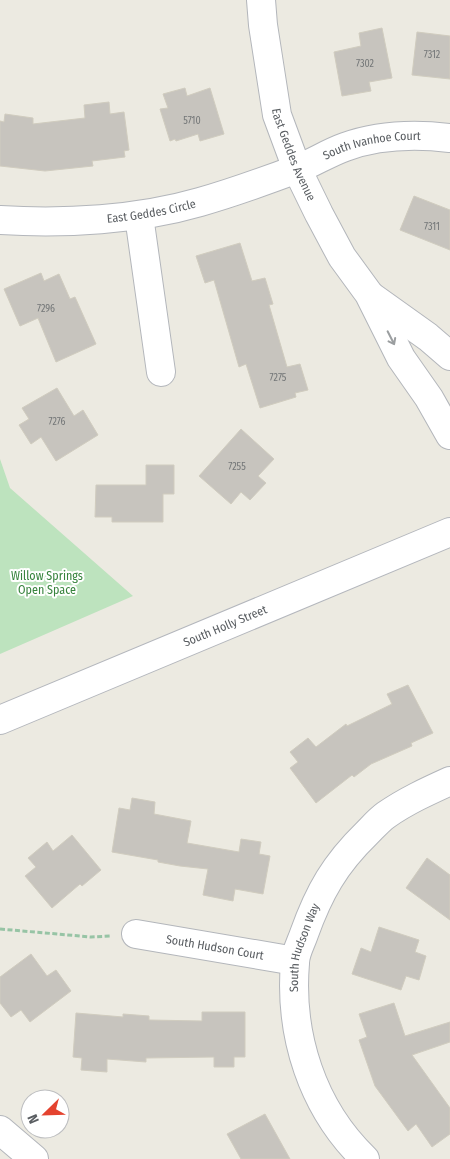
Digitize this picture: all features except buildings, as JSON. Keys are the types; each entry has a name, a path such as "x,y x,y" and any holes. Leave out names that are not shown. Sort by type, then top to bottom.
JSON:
{"street":[{"name":"East Geddes Avenue","path":"261,0 277,115 298,169 342,257 369,294 401,358 429,398 450,435"},
{"name":"South Ivanhoe Court","path":"298,169 346,147 383,138 426,135 450,138"},
{"name":"East Geddes Circle","path":"0,220 59,221 139,216 200,202 298,169"},
{"path":"139,216 161,372"},
{"name":"East Geddes Avenue","path":"369,294 428,337 450,356"},
{"name":"South Holly Street","path":"0,720 450,532"},
{"name":"South Hudson Way","path":"365,1159 353,1147 325,1110 307,1070 299,1041 296,1016 295,961 314,906 324,886 349,850 385,815 450,781"},
{"name":"South Hudson Court","path":"136,934 295,961"},
{"path":"0,1130 34,1159"}],"path":[{"path":"0,929 91,937 136,934"}],"green space":[{"name":"Willow Springs Open Space","path":"0,459 10,488 133,596 0,654"}]}
